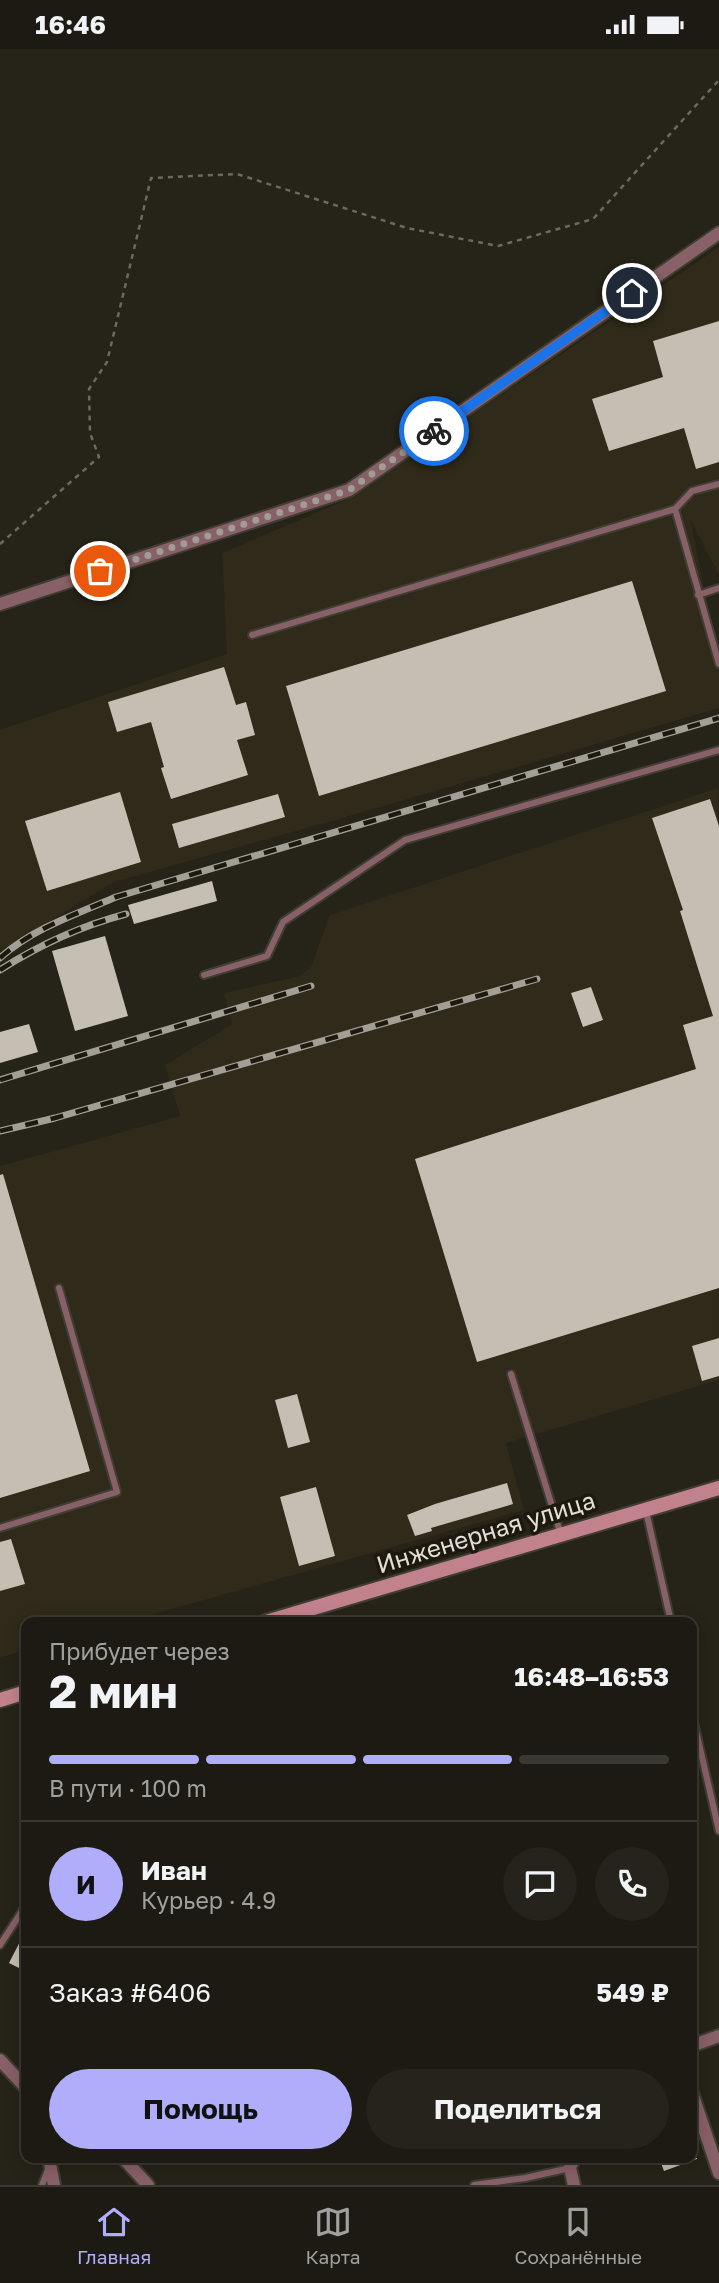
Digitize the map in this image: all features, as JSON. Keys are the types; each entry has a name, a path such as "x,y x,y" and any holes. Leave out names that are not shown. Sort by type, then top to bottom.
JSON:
{"street":[{"path":"0,604 349,490 719,233"},
{"name":"Инженерная улица","path":"283,1617 719,1488"},
{"path":"0,1700 21,1694"},
{"path":"697,2044 719,2036"},
{"path":"0,2060 20,2074"},
{"path":"697,2108 719,2173"},
{"path":"50,2163 54,2185"},
{"path":"128,2163 148,2185"},
{"path":"572,2163 573,2185"}],"lane":[{"path":"252,635 676,509 692,491 719,484"},
{"path":"676,509 719,664"},
{"path":"698,595 719,588"},
{"path":"204,975 267,956 283,922 405,840 719,750"},
{"path":"0,1528 117,1492 59,1288"},
{"path":"511,1374 561,1535"},
{"path":"646,1510 670,1617"},
{"path":"697,1735 719,1831"},
{"path":"0,1945 21,1913"},
{"path":"42,2185 49,2163"},
{"path":"474,2185 525,2178 572,2163"}],"path":[{"path":"0,544 99,457 90,433 89,389 107,362 151,178 237,174 407,228 498,246 593,219 719,80"}],"shaded area":[{"path":"719,247 719,575 690,519 719,661 719,708 114,882 0,951 0,730 227,654 222,553 348,499"},
{"path":"718,788 719,1380 506,1443 524,1510 144,1617 21,1617 21,1652 0,1658 0,1166 180,1116 165,1065 232,1024 224,993 300,976 311,967 330,915"}],"building":[{"path":"719,321 719,462 696,469 684,428 609,451 592,399 663,377 653,341"},
{"path":"632,581 666,691 319,796 286,686"},
{"path":"224,667 236,705 246,702 255,735 237,740 248,775 171,799 151,722 117,732 108,702"},
{"path":"120,792 141,862 47,891 25,821"},
{"path":"278,794 285,817 179,848 172,824"},
{"path":"710,799 719,826 719,1288 477,1362 415,1159 696,1069 683,1025 713,1016 680,911 683,910 652,818"},
{"path":"212,881 217,901 134,924 128,905"},
{"path":"105,936 128,1016 75,1031 52,951"},
{"path":"591,987 603,1020 583,1027 571,993"},
{"path":"29,1024 38,1052 0,1063 0,1032"},
{"path":"3,1174 90,1471 0,1498 0,1175"},
{"path":"719,1338 719,1376 702,1381 692,1346"},
{"path":"297,1394 310,1442 288,1448 275,1400"},
{"path":"507,1483 513,1504 431,1528 432,1531 415,1536 407,1515"},
{"path":"316,1487 335,1556 299,1566 280,1497"},
{"path":"11,1539 25,1584 0,1591 0,1542"},
{"path":"21,1940 21,1969 9,1963"},
{"path":"661,2163 686,2163 664,2171"}],"railway":[{"path":"0,958 40,930 116,897 719,718"},
{"path":"0,970 61,937 126,914"},
{"path":"0,1131 55,1118 537,979"},
{"path":"0,1080 311,986"}],"way so far":[{"path":"100,571 349,490 434,431"}],"route":[{"path":"434,431 632,293"}]}
